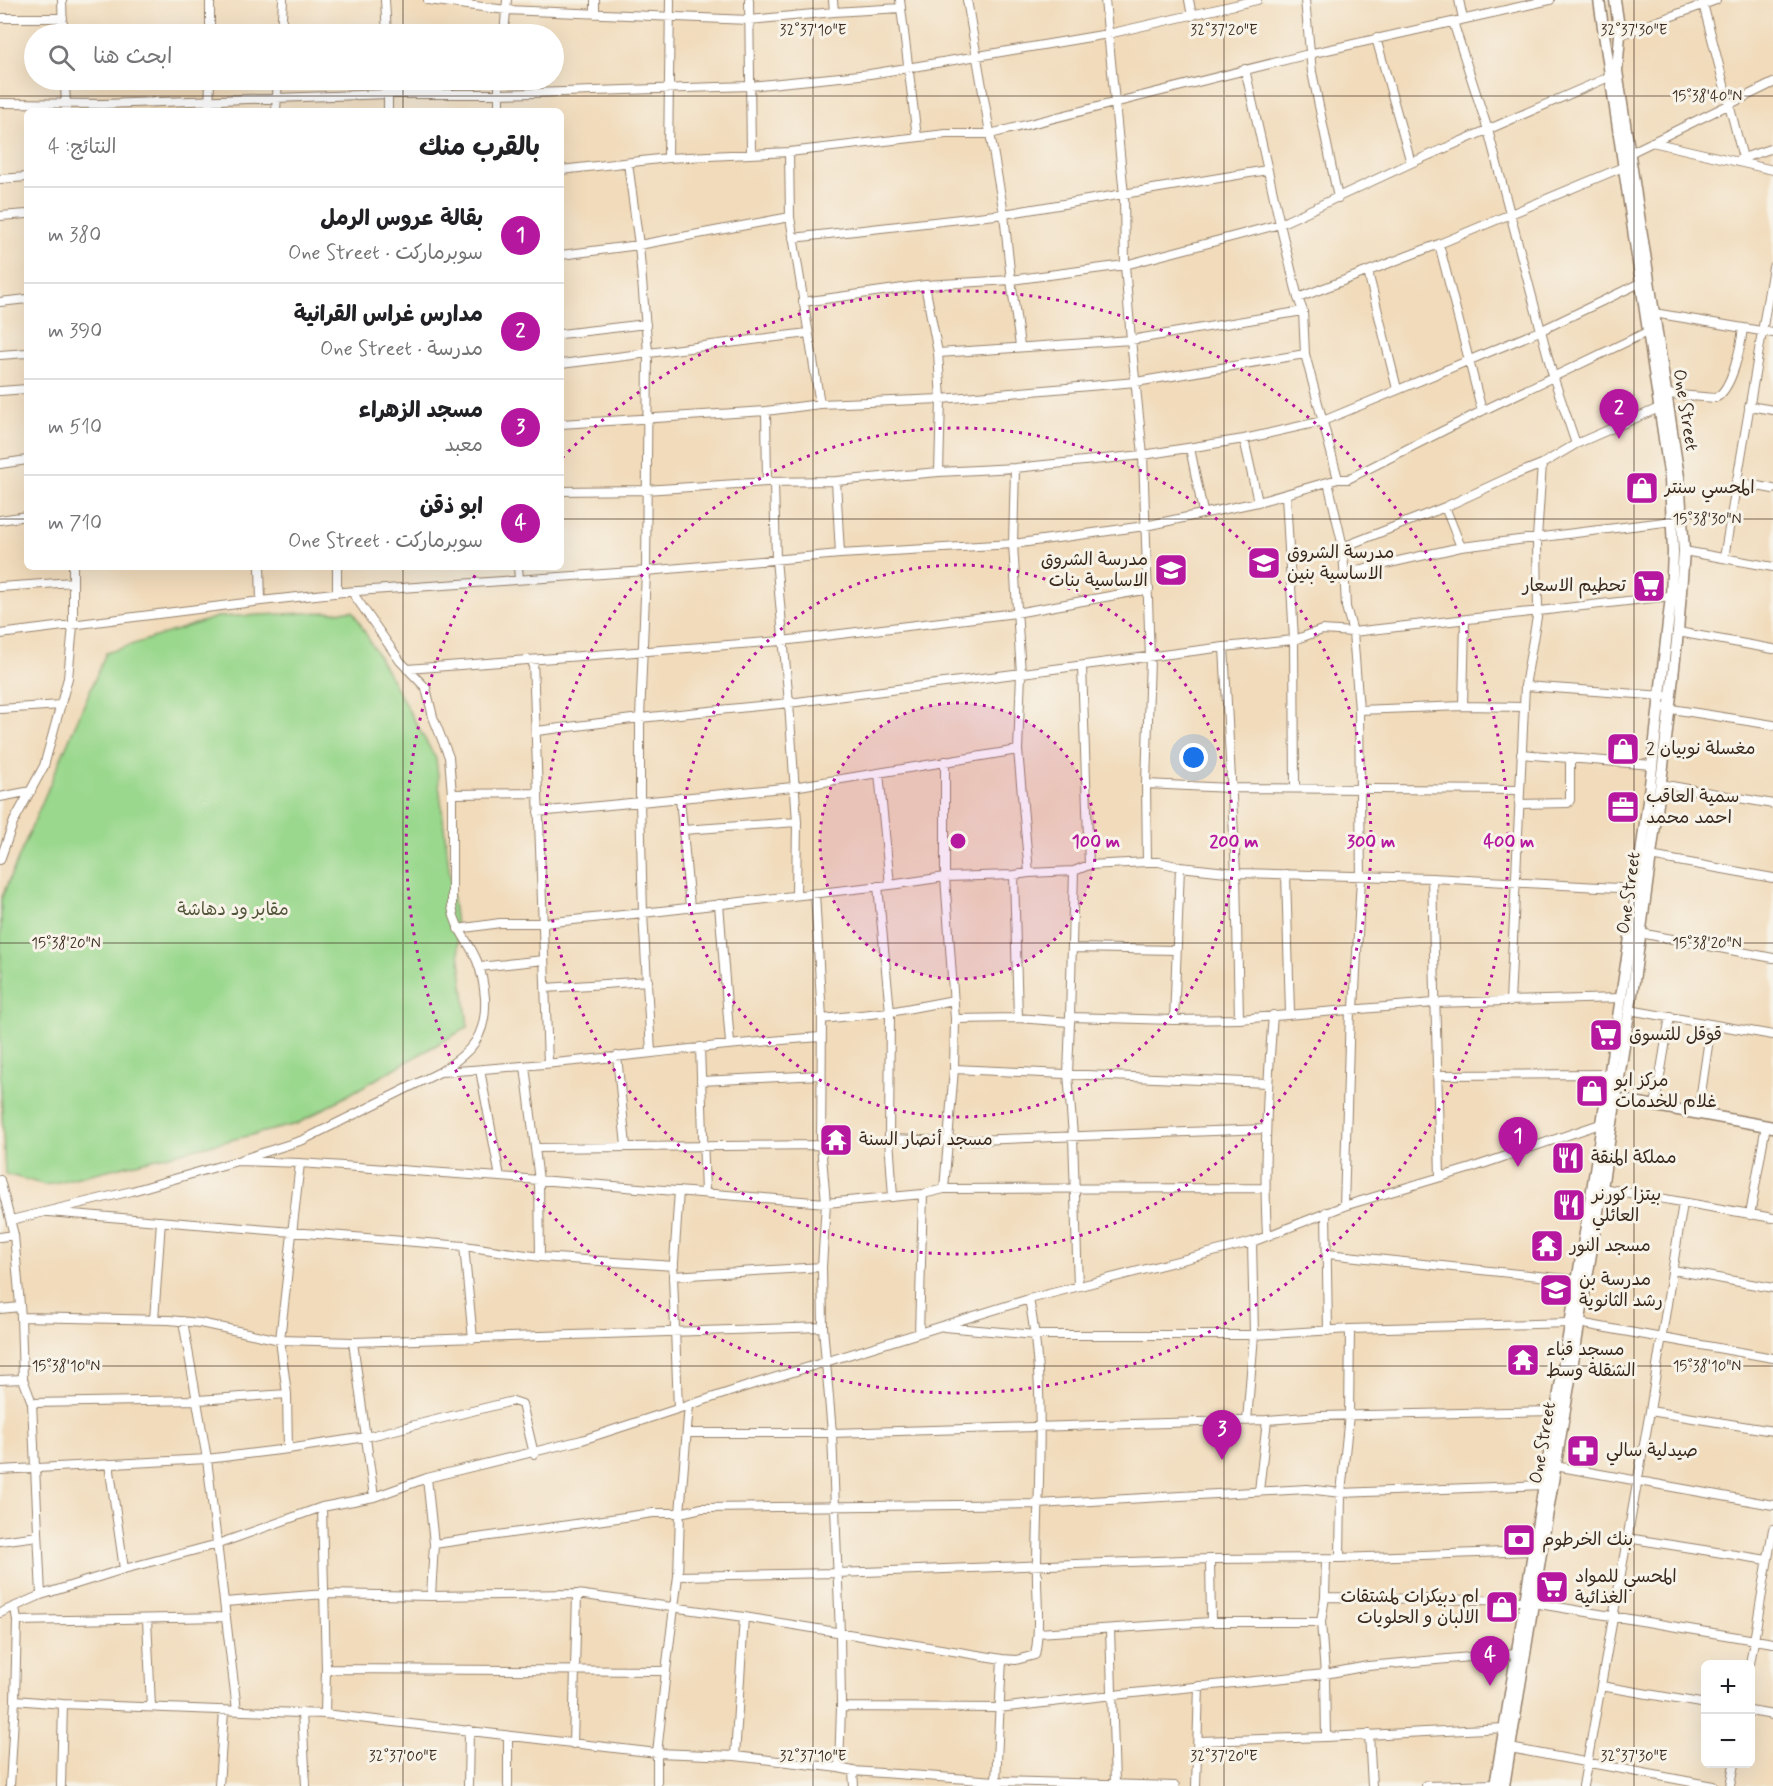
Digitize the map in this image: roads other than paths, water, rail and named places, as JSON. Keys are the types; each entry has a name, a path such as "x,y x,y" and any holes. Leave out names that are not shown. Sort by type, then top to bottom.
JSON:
{"street":[{"path":"62,0 63,24"},
{"path":"210,0 210,24"},
{"path":"282,24 283,0"},
{"path":"386,0 387,24"},
{"path":"428,0 506,10 749,20 900,4 916,137"},
{"path":"505,24 507,0"},
{"path":"595,0 595,14"},
{"path":"668,158 670,0"},
{"path":"749,0 751,153"},
{"path":"833,0 834,12"},
{"path":"967,0 1004,214 1020,346"},
{"path":"1105,0 1124,195 1125,265 1143,455 1150,658 1146,784 1147,862"},
{"path":"1189,0 1192,16"},
{"path":"0,103 66,107 388,94 498,94 750,86 870,75 1108,34 1254,0"},
{"path":"1305,0 1309,54 1338,198"},
{"path":"1459,0 1463,19"},
{"path":"564,170 668,158 789,152 946,134 990,134 1245,69 1550,0"},
{"name":"One Street","path":"1599,0 1647,332 1679,477 1684,551 1678,632 1652,765 1640,933 1629,1010 1614,1074"},
{"name":"One Street","path":"1615,0 1620,35 1617,71 1667,394 1663,410 1673,521 1666,696"},
{"path":"1620,35 1703,2 1716,0"},
{"path":"1703,2 1739,160"},
{"path":"0,18 63,18"},
{"path":"1453,22 1488,130 1553,376 1576,444"},
{"path":"1376,38 1411,163"},
{"path":"1245,69 1267,170 1303,311 1305,354 1338,479"},
{"path":"803,302 925,285 1011,280 1125,265 1280,224 1411,163 1609,77"},
{"path":"1298,298 1439,244 1623,167 1630,153 1773,83"},
{"path":"65,90 66,107"},
{"path":"208,108 210,90"},
{"path":"276,108 277,90"},
{"path":"388,90 388,108"},
{"path":"499,90 499,108"},
{"path":"1652,142 1739,160 1773,170"},
{"path":"1739,160 1773,148"},
{"path":"789,152 790,217 820,404"},
{"path":"628,163 639,245 648,352 646,572 640,717 640,802 643,913 651,1052"},
{"path":"793,238 1004,214 1267,170"},
{"path":"0,179 24,177"},
{"path":"0,216 24,214"},
{"path":"564,255 639,245 790,217"},
{"path":"1439,244 1482,411"},
{"path":"1724,558 1773,267"},
{"path":"1368,272 1397,389"},
{"path":"564,490 645,490 837,481 1015,468 1143,455 1244,439 1323,421 1542,330 1640,284"},
{"path":"925,285 938,353 941,399 939,472"},
{"path":"0,302 24,299"},
{"path":"938,353 1131,340 1303,311"},
{"path":"1654,313 1773,333"},
{"path":"564,334 646,324"},
{"path":"1667,394 1714,398 1721,394 1738,359 1743,328"},
{"path":"0,634 337,593 646,572 840,554 1013,544 1145,526 1258,502 1338,479 1348,479 1553,376 1647,332"},
{"path":"564,364 807,333"},
{"path":"0,355 24,353"},
{"path":"564,424 766,411 820,404 941,399 1136,382 1305,354"},
{"path":"0,391 24,389"},
{"path":"1749,406 1773,410"},
{"path":"1343,547 1445,507 1542,464 1576,444 1663,410"},
{"path":"766,411 797,822 796,895"},
{"path":"1244,439 1258,502"},
{"path":"1190,447 1203,512"},
{"path":"0,464 24,460"},
{"path":"1509,1002 1525,686 1538,611 1537,538 1542,464"},
{"path":"1015,468 1013,544 1021,674 1018,750 1029,873"},
{"path":"837,481 840,554"},
{"path":"1328,482 1343,547 1346,608 1353,632 1359,710 1361,878 1352,1009 1344,1206"},
{"path":"1736,482 1773,489"},
{"path":"1286,495 1294,640 1295,788"},
{"path":"1445,507 1461,547"},
{"path":"0,520 24,516"},
{"path":"1345,573 1461,547 1673,521"},
{"path":"1684,551 1773,567"},
{"path":"0,860 14,820 44,766 68,678 73,626 73,570"},
{"path":"260,570 261,601"},
{"path":"337,570 337,593"},
{"path":"518,570 519,579"},
{"path":"0,587 73,582"},
{"path":"407,669 782,641 1016,613 1149,589"},
{"path":"11,1220 132,1191 303,1140 440,1072 468,1051 479,1036 484,1025 484,994 479,967 473,952 458,929 452,907 450,759 426,688 407,669 352,592"},
{"path":"537,731 640,717 789,703 1294,640 1322,630 1353,632 1671,596"},
{"path":"1463,706 1465,620"},
{"path":"1678,632 1773,649"},
{"path":"1224,647 1236,873 1239,1019"},
{"path":"533,660 548,1063"},
{"path":"1082,666 1089,865"},
{"path":"1525,686 1666,696"},
{"path":"0,709 61,705"},
{"path":"1359,710 1463,706 1524,707"},
{"path":"1664,708 1773,725"},
{"name":"One Street","path":"1575,1323 1577,1280 1611,1098 1635,889 1650,856 1660,784 1664,708"},
{"path":"538,812 793,788 1018,750"},
{"path":"1521,754 1652,765"},
{"path":"1519,804 1568,803 1570,800 1570,757"},
{"path":"944,1189 954,1069 955,1019 945,877 945,761"},
{"path":"879,772 890,885"},
{"path":"1146,784 1230,788 1520,790"},
{"path":"1660,784 1773,804"},
{"path":"0,797 31,791"},
{"path":"452,794 537,793"},
{"path":"680,798 690,907"},
{"path":"683,830 797,822"},
{"path":"1650,856 1773,878"},
{"path":"458,929 500,923 543,923 643,913 945,877 1074,871 1089,865 1147,862 1236,873 1361,878 1432,878 1635,889"},
{"path":"1174,1020 1180,867"},
{"path":"1074,871 1068,1074 1073,1136 1078,1286"},
{"path":"1286,874 1290,1013"},
{"path":"1014,875 1018,1018"},
{"path":"1432,878 1440,1177"},
{"path":"878,886 890,1012 889,1139 893,1197"},
{"path":"815,893 822,1019 821,1145 826,1203 822,1267 823,1327 832,1433 840,1634 839,1768"},
{"path":"719,903 730,1043"},
{"path":"1640,933 1773,958"},
{"path":"1072,948 1176,950"},
{"path":"479,967 544,960"},
{"path":"546,988 648,981"},
{"path":"955,1019 1239,1019 1290,1013 1434,1003 1621,998"},
{"path":"822,1019 890,1012 954,1000"},
{"path":"1629,1010 1773,1035"},
{"path":"1267,1235 1264,1188 1267,1083 1273,1015"},
{"path":"1655,1106 1670,1016"},
{"path":"1698,1114 1711,1024"},
{"path":"440,1072 525,1066 730,1043 821,1037"},
{"path":"700,1047 705,1193"},
{"path":"617,1056 626,1146"},
{"path":"525,1066 539,1181 540,1257"},
{"path":"954,1069 1267,1083"},
{"path":"480,1070 500,1177"},
{"path":"1437,1075 1614,1074"},
{"path":"701,1081 821,1075"},
{"path":"1611,1098 1769,1126 1750,1215"},
{"path":"0,1613 41,1595 124,1569 218,1544 322,1507 374,1497 428,1478 534,1454 1029,1299 1252,1242 1326,1212 1607,1122"},
{"name":"One Street","path":"1498,1785 1505,1728 1516,1681 1516,1653 1556,1466 1571,1346 1602,1188 1607,1122"},
{"path":"889,1139 949,1141 1266,1129"},
{"path":"536,1148 821,1145"},
{"path":"237,1161 300,1163 500,1177 826,1203 923,1194 944,1189 1264,1188"},
{"path":"288,1449 287,1394 280,1340 300,1163"},
{"path":"0,1180 14,1235 21,1317 23,1378 32,1403 41,1595"},
{"path":"1602,1188 1773,1218"},
{"path":"678,1408 673,1276 679,1191"},
{"path":"919,1333 923,1194"},
{"path":"1583,1786 1650,1411 1683,1203"},
{"path":"40,1212 464,1246 540,1257 674,1266"},
{"path":"1326,1212 1328,1331"},
{"path":"154,1320 161,1221"},
{"path":"0,1237 14,1235"},
{"path":"1247,1421 1254,1335 1252,1242"},
{"path":"464,1246 473,1339"},
{"path":"1328,1254 1577,1280"},
{"path":"673,1276 822,1267"},
{"path":"1673,1270 1773,1288"},
{"path":"225,1602 325,1594 431,1596 577,1594 744,1617 1002,1659 1016,1660 1035,1655 1038,1633 1039,1428 1036,1335 1029,1299"},
{"path":"0,1310 20,1307"},
{"path":"21,1317 183,1321 280,1340 353,1341 823,1327"},
{"path":"183,1321 207,1459 225,1602 224,1617 237,1710"},
{"path":"940,1326 1036,1335 1254,1335 1350,1329 1575,1323 1773,1358"},
{"path":"1340,1558 1341,1494 1349,1415 1350,1329"},
{"path":"353,1341 374,1497"},
{"path":"0,1380 23,1378"},
{"name":"One Street","path":"1498,1785 1510,1748 1532,1551 1555,1411 1565,1384"},
{"path":"32,1403 198,1400 287,1394"},
{"path":"0,1470 207,1459 288,1449 366,1437 513,1401 522,1404 534,1454"},
{"path":"657,1786 657,1752 678,1576 680,1513 689,1405"},
{"path":"688,1432 832,1433 1039,1428 1349,1415 1555,1411"},
{"path":"1650,1411 1773,1431"},
{"path":"1259,1491 1266,1420"},
{"path":"109,1464 124,1569"},
{"path":"1556,1466 1773,1505"},
{"path":"428,1478 434,1544 431,1596"},
{"path":"434,1544 653,1513 680,1513 702,1508 1038,1504 1307,1489 1341,1494 1544,1485"},
{"path":"322,1507 325,1714"},
{"path":"1751,1660 1769,1573 1767,1560 1773,1529"},
{"path":"0,1540 38,1536"},
{"path":"1627,1538 1767,1560"},
{"path":"678,1576 837,1573 1210,1559 1326,1559 1532,1551"},
{"path":"1210,1559 1211,1622"},
{"path":"1326,1559 1325,1597 1321,1622 1326,1737"},
{"path":"573,1743 577,1594"},
{"path":"1325,1597 1528,1602 1773,1643"},
{"path":"10,1786 15,1700 17,1621 15,1607"},
{"path":"17,1621 224,1617"},
{"path":"735,1756 744,1617"},
{"path":"147,1618 151,1707"},
{"path":"1038,1633 1211,1622 1321,1622"},
{"path":"1110,1629 1115,1783"},
{"path":"841,1707 999,1708 1325,1674 1368,1666 1516,1653"},
{"path":"996,1780 1002,1659"},
{"path":"326,1669 666,1671"},
{"path":"1196,1786 1199,1686"},
{"path":"1601,1686 1701,1703"},
{"path":"15,1700 63,1704 325,1714 657,1752 735,1756 853,1771 980,1782 996,1780 1175,1786"},
{"path":"61,1786 63,1704"},
{"path":"219,1786 224,1711"},
{"path":"1755,1712 1773,1715"},
{"path":"302,1713 306,1786"},
{"path":"1199,1741 1505,1728"},
{"path":"468,1786 469,1730"},
{"path":"1370,1734 1372,1786"},
{"path":"508,1736 508,1786"},
{"path":"1510,1748 1713,1786"},
{"path":"1730,1786 1733,1768"},
{"path":"853,1771 854,1786"},
{"path":"1426,1786 1498,1785"}],"place":[{"name":"مدارس غراس القرانية","path":"1619,439"},
{"name":"المحسي سنتر","path":"1642,488"},
{"name":"مدرسة الشروق الاساسية بنين","path":"1264,563"},
{"name":"مدرسة الشروق الاساسية بنات","path":"1171,570"},
{"name":"تحطيم الاسعار","path":"1649,586"},
{"name":"مغسلة نوبيان 2","path":"1623,749"},
{"name":"سمية العاقب احمد محمد","path":"1623,807"},
{"name":"قوقل للتسوق","path":"1606,1035"},
{"name":"مركز ابو غلام للخدمات","path":"1592,1091"},
{"name":"مسجد أنصار السنة","path":"836,1140"},
{"name":"مملكة المنقة","path":"1568,1158"},
{"name":"بقالة عروس الرمل","path":"1518,1167"},
{"name":"بيتزا كورنر العائلي","path":"1569,1205"},
{"name":"مسجد النور","path":"1547,1246"},
{"name":"مدرسة بن رشد الثانوية","path":"1556,1290"},
{"name":"مسجد قباء الشقلة وسط","path":"1523,1360"},
{"name":"صيدلية سالي","path":"1583,1451"},
{"name":"مسجد الزهراء","path":"1222,1460"},
{"name":"بنك الخرطوم","path":"1519,1540"},
{"name":"المحسي للمواد الغذائية","path":"1552,1587"},
{"name":"ام دبيكرات لمشتقات الالبان و الحلويات","path":"1502,1607"},
{"name":"ابو ذقن","path":"1490,1686"}],"park label":[{"name":"مقابر ود دهاشة","path":"233,910"}]}
